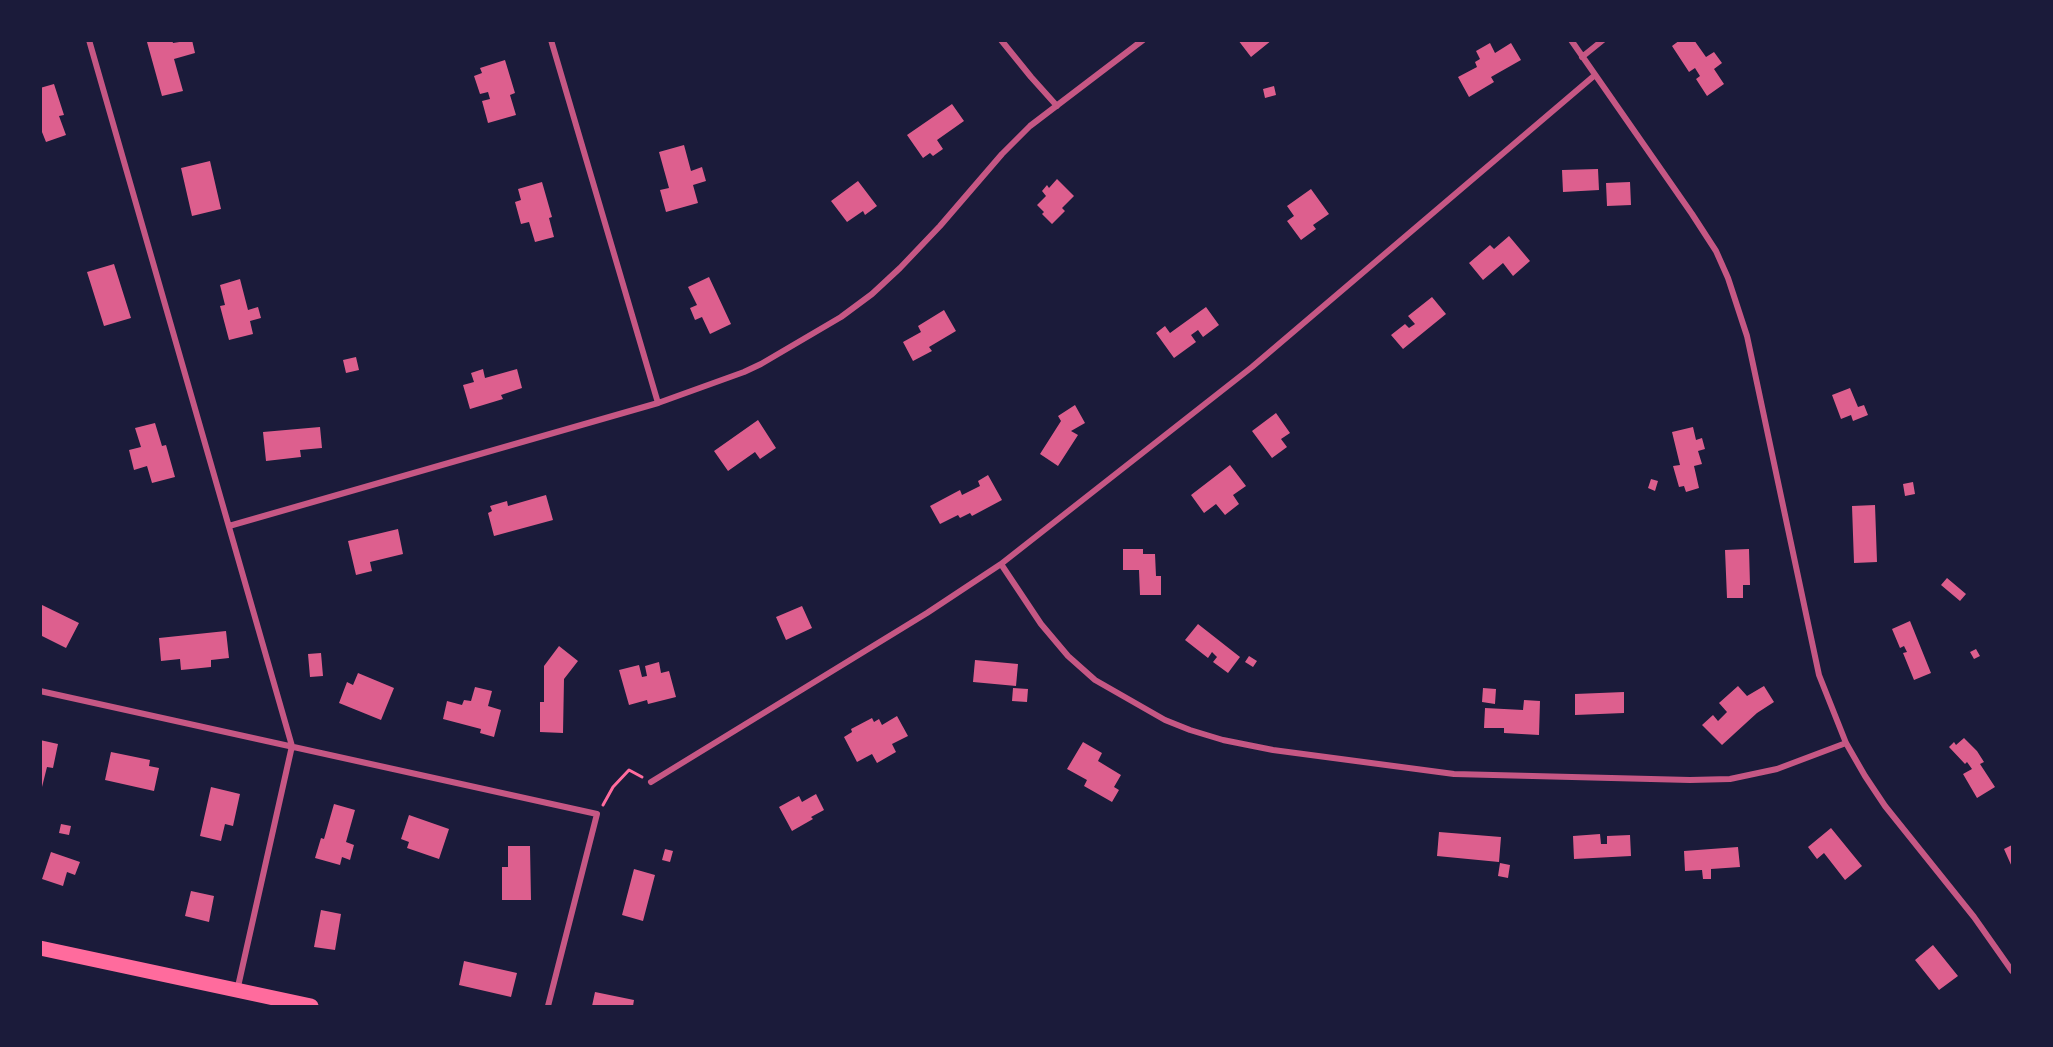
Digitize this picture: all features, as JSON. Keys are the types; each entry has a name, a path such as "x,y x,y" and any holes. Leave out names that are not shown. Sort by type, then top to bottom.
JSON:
{"main road":[{"path":"40,948 311,1006"}],"street":[{"path":"89,40 292,746 237,991"},
{"path":"551,40 658,403"},
{"path":"1001,40 1057,106"},
{"path":"229,526 658,403 761,364 841,317 872,294 940,226 1002,154 1030,126 1143,40"},
{"path":"1571,40 1692,214 1716,251 1728,278 1747,336 1819,675 1846,743 1885,806 1974,917 2013,971"},
{"path":"1582,57 1604,40"},
{"path":"651,782 927,613 1001,564 1278,346 1595,75"},
{"path":"1001,564 1041,624 1068,656 1095,680 1133,704 1165,720 1190,730 1233,742 1318,757 1455,774 1690,780 1730,779 1777,769 1846,743"},
{"path":"40,691 597,814 548,1006"}],"path":[{"path":"597,814 613,787 629,770 651,782"}],"building":[{"path":"172,40 173,43 192,40 195,53 174,59 183,91 162,96 147,42"},
{"path":"1238,40 1272,40 1251,57"},
{"path":"1680,40 1694,40 1706,57 1714,52 1722,63 1714,69 1724,84 1707,96 1696,79 1700,76 1695,68 1689,72 1672,46"},
{"path":"1490,43 1495,53 1511,43 1521,60 1491,77 1494,82 1469,97 1458,77 1477,67 1475,62 1480,59 1476,51"},
{"path":"505,60 515,93 510,95 516,115 488,123 482,101 490,99 488,92 480,94 474,76 482,73 480,68"},
{"path":"54,84 64,115 59,116 66,135 46,142 40,127 40,88"},
{"path":"1274,86 1276,95 1265,98 1263,89"},
{"path":"952,104 964,121 937,140 943,149 933,156 930,153 923,158 907,135"},
{"path":"684,145 691,171 702,167 706,181 693,185 698,203 666,212 660,190 669,188 659,152"},
{"path":"210,161 221,209 192,216 181,168"},
{"path":"1598,169 1599,190 1563,192 1562,170"},
{"path":"1057,179 1074,196 1062,208 1065,211 1052,224 1037,205 1046,196 1042,191 1047,185 1049,188"},
{"path":"858,181 877,206 865,215 863,211 847,222 831,201"},
{"path":"542,182 552,217 549,218 554,237 535,242 529,222 521,224 515,202 521,200 518,189"},
{"path":"1630,182 1631,205 1607,206 1606,183"},
{"path":"1311,189 1329,214 1313,225 1316,229 1301,240 1287,221 1294,216 1287,206"},
{"path":"1509,236 1530,261 1513,276 1503,263 1483,280 1469,263 1490,245 1494,249"},
{"path":"114,264 131,318 104,326 87,272"},
{"path":"709,277 731,324 710,334 702,317 695,320 690,308 697,305 688,287"},
{"path":"240,279 248,310 258,307 261,318 250,321 253,334 229,340 220,306 225,305 220,285"},
{"path":"1432,297 1446,314 1403,349 1391,335 1405,324 1409,328 1415,324 1408,316"},
{"path":"1206,307 1219,325 1203,337 1198,330 1191,335 1196,342 1174,358 1156,333 1165,326 1170,333"},
{"path":"944,310 956,331 929,347 932,351 913,361 903,342 921,332 918,326"},
{"path":"356,357 359,370 346,373 343,360"},
{"path":"483,369 485,378 517,369 522,388 501,395 503,399 470,409 463,385 474,382 471,373"},
{"path":"1850,388 1858,407 1864,405 1868,415 1853,421 1851,415 1841,419 1832,395"},
{"path":"1075,405 1085,423 1071,431 1078,435 1058,466 1040,454 1061,421 1058,416"},
{"path":"1276,413 1290,433 1281,439 1287,447 1272,458 1252,431"},
{"path":"758,420 776,448 760,459 755,452 728,471 714,451"},
{"path":"155,423 162,446 166,445 175,477 152,483 147,466 134,470 129,450 141,447 135,428"},
{"path":"320,427 322,448 300,450 301,457 266,461 263,432"},
{"path":"1693,427 1696,440 1702,438 1705,449 1698,451 1702,464 1694,466 1699,488 1686,492 1684,486 1679,487 1673,466 1680,465 1672,432"},
{"path":"1230,465 1246,486 1233,495 1239,504 1225,515 1216,504 1204,513 1191,495"},
{"path":"988,475 1002,500 972,516 970,513 960,518 958,515 940,524 930,506 960,490 962,495 980,486 978,481"},
{"path":"1651,479 1658,481 1655,491 1648,488"},
{"path":"1913,482 1915,494 1905,496 1903,484"},
{"path":"546,495 553,520 494,536 488,513 492,511 490,506 507,501 508,506"},
{"path":"1875,505 1877,562 1854,563 1852,506"},
{"path":"398,529 403,554 370,562 372,571 356,575 348,541"},
{"path":"1123,549 1143,549 1143,554 1155,554 1156,576 1161,576 1161,595 1140,595 1139,570 1123,570"},
{"path":"1749,549 1750,585 1743,585 1743,598 1727,598 1725,550"},
{"path":"1947,578 1966,594 1960,601 1941,585"},
{"path":"40,604 79,623 66,648 40,635"},
{"path":"802,606 812,628 786,640 776,617"},
{"path":"1910,621 1931,673 1914,680 1903,653 1907,652 1904,646 1900,648 1892,629"},
{"path":"1198,624 1240,657 1228,673 1213,662 1217,657 1212,652 1208,658 1185,640"},
{"path":"226,631 229,658 211,660 211,667 181,670 180,659 161,661 159,638"},
{"path":"559,646 578,661 564,679 563,733 540,732 540,702 544,702 544,666"},
{"path":"1976,649 1980,656 1974,659 1970,652"},
{"path":"321,653 323,676 310,677 308,654"},
{"path":"1249,656 1257,661 1253,667 1245,662"},
{"path":"975,660 1018,664 1016,686 973,682"},
{"path":"659,662 661,673 669,671 676,697 648,704 647,700 629,705 619,670 639,665 642,677 647,676 645,666"},
{"path":"358,673 394,688 381,720 339,703 347,682 353,685"},
{"path":"1738,686 1747,696 1764,686 1774,702 1757,713 1722,745 1702,725 1713,715 1718,721 1727,712 1719,703"},
{"path":"475,687 492,691 488,706 501,710 494,737 480,733 481,729 443,719 447,701 462,705 464,700 471,701"},
{"path":"1013,688 1028,689 1027,702 1012,701"},
{"path":"1483,688 1496,689 1495,704 1482,702"},
{"path":"1624,692 1624,713 1575,715 1575,694"},
{"path":"1524,700 1540,701 1539,735 1504,733 1504,728 1484,728 1485,708 1523,710"},
{"path":"897,716 908,736 892,744 896,752 877,763 872,754 857,762 844,737 852,732 851,729 872,718 874,722 879,719 882,725"},
{"path":"1964,738 1984,762 1980,764 1995,787 1977,798 1963,774 1972,769 1949,747 1954,742 1956,745"},
{"path":"40,740 58,744 53,768 47,767 41,791"},
{"path":"1083,742 1102,753 1098,761 1121,775 1114,787 1119,790 1112,802 1084,786 1087,780 1067,769"},
{"path":"111,752 150,760 149,766 159,768 154,791 105,780"},
{"path":"211,787 240,794 233,826 225,824 221,841 200,836"},
{"path":"816,794 824,810 792,831 779,807 799,796 802,802"},
{"path":"334,804 355,810 346,842 354,845 350,860 342,857 340,865 315,858 321,838 324,839"},
{"path":"409,815 449,829 439,859 407,848 409,842 401,839"},
{"path":"61,824 71,826 69,835 59,833"},
{"path":"1831,828 1862,866 1845,880 1824,853 1817,859 1808,847"},
{"path":"1439,832 1501,837 1499,862 1437,856"},
{"path":"1600,834 1601,844 1607,844 1607,836 1630,835 1631,856 1574,859 1573,836"},
{"path":"2012,845 2012,867 2004,849"},
{"path":"508,846 530,846 531,900 502,900 502,867 508,867"},
{"path":"1738,847 1740,867 1711,869 1711,879 1703,879 1702,870 1685,871 1684,851"},
{"path":"665,849 673,851 670,862 662,860"},
{"path":"51,852 80,862 75,875 67,872 63,886 42,879"},
{"path":"1500,863 1510,865 1508,878 1498,876"},
{"path":"634,869 655,875 643,921 622,915"},
{"path":"191,891 214,896 209,922 185,916"},
{"path":"321,910 341,914 335,950 314,947"},
{"path":"1933,945 1958,976 1939,990 1915,960"},
{"path":"464,961 517,973 511,997 459,985"},
{"path":"595,992 634,1000 633,1006 592,1006"}]}
